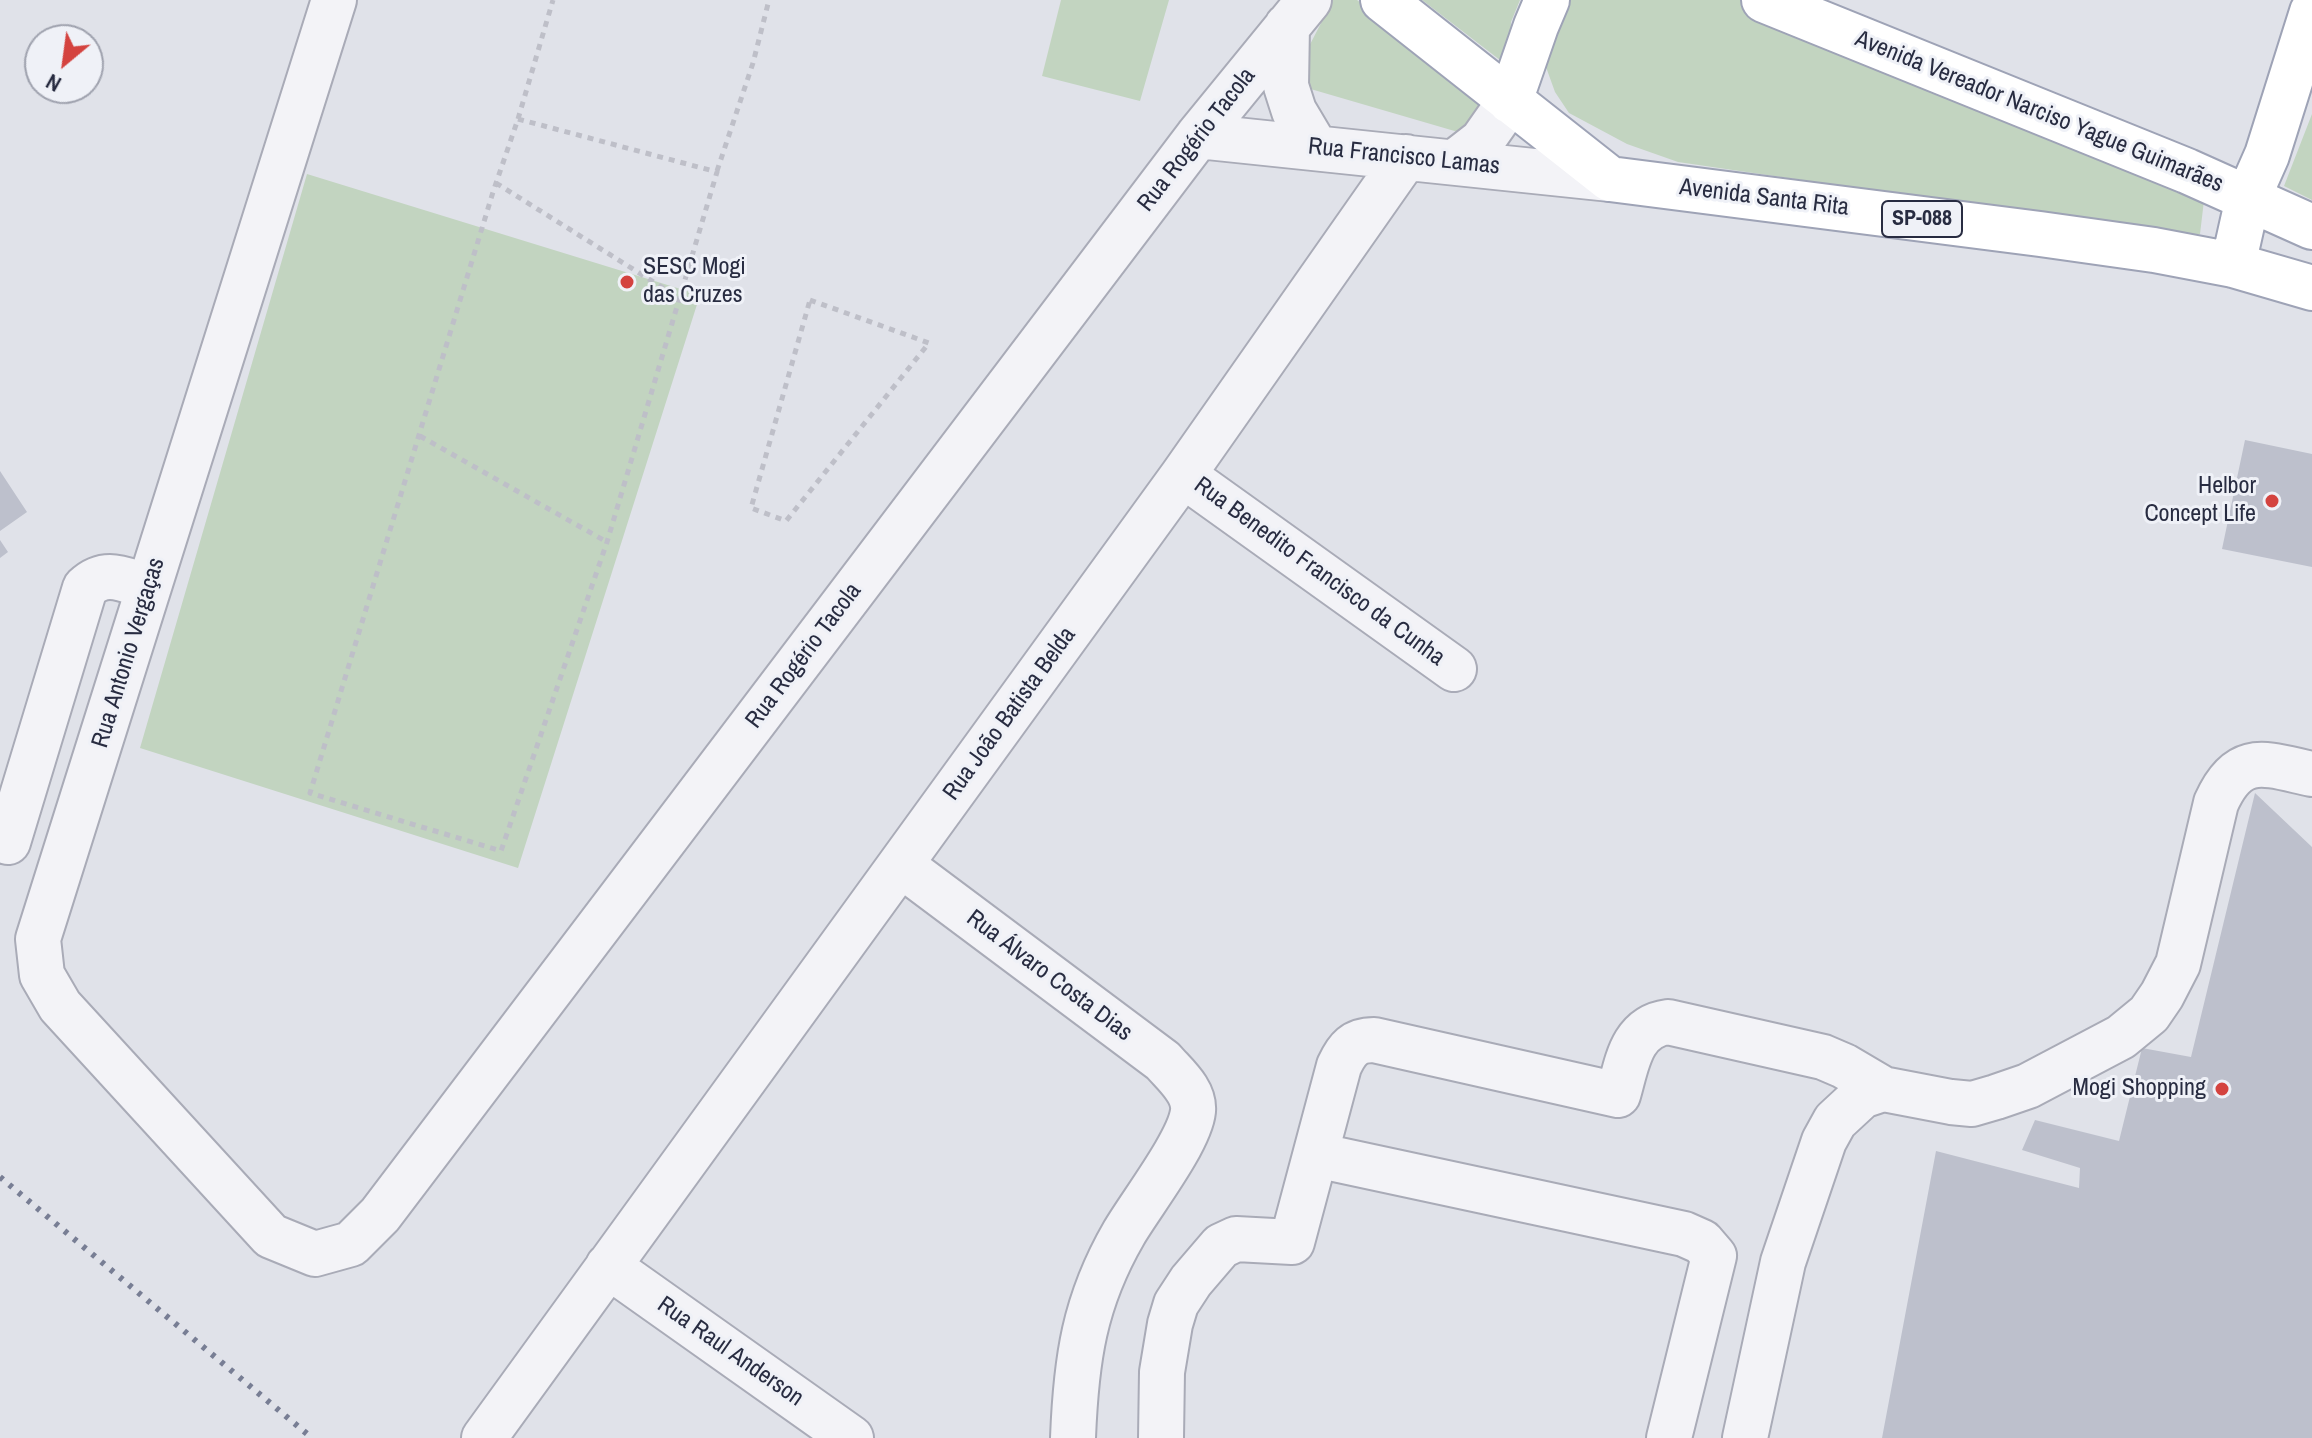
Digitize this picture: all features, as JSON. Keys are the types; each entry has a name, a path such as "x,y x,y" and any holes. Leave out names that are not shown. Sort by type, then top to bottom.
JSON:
{"main road":[{"path":"1383,0 1610,179"},
{"path":"1510,101 1547,0"},
{"name":"Avenida Vereador Narciso Yague Guimarães","path":"1764,0 2173,165 2312,227"},
{"path":"2233,265 2248,198 2267,155 2312,12"},
{"name":"Avenida Santa Rita","path":"1610,179 2040,234 2233,265"},
{"name":"SP-088","path":"2233,265 2312,288"}],"street":[{"name":"Rua Antonio Vergaças","path":"271,1236 60,1006 42,975 38,939 334,0"},
{"path":"1298,13 1286,86 1294,111 1316,148"},
{"name":"Rua Rogério Tacola","path":"271,1236 315,1254 351,1244 380,1215 1198,136 1298,13"},
{"path":"1455,162 1482,141 1510,101"},
{"name":"Rua Francisco Lamas","path":"1198,136 1610,179"},
{"name":"Rua João Batista Belda","path":"484,1438 1183,475 1406,157"},
{"name":"Rua Benedito Francisco da Cunha","path":"1183,475 1454,669"},
{"path":"8,842 85,588 93,580 106,575 149,587"},
{"path":"1161,1438 1162,1372 1176,1304 1221,1246 1236,1239 1292,1242 1339,1066 1351,1046 1361,1040 1374,1040 1618,1095 1633,1043 1644,1030 1657,1023 1668,1022 1823,1057 1883,1089 1972,1104 2028,1086 2121,1037 2149,1014 2178,964 2216,803 2224,784 2234,772 2255,764 2294,770 2312,808"},
{"name":"Rua Álvaro Costa Dias","path":"901,865 1163,1061 1191,1094 1193,1110 1184,1138 1123,1235 1098,1285 1083,1329 1073,1438"},
{"path":"1745,1438 1783,1262 1824,1141 1835,1121 1851,1105 1862,1096 1883,1089"},
{"path":"1316,1155 1684,1234 1702,1242 1714,1256 1669,1438"},
{"name":"Rua Raul Anderson","path":"608,1266 851,1438"}],"path":[{"path":"553,0 310,793 501,851 607,542 717,172 753,63 769,0"},
{"path":"518,119 717,172"},
{"path":"496,183 679,298"},
{"path":"810,300 929,343 786,521 751,508 810,300"},
{"path":"420,435 607,542"}],"green space":[{"path":"1061,0 1169,0 1140,101 1042,76"},
{"path":"1333,0 1357,0 1490,98 1458,132 1290,83"},
{"path":"1422,0 1520,0 1511,22 1509,67"},
{"path":"1551,0 1746,0 2205,192 2200,234 2178,235 1678,162 1627,144 1569,113 1555,92 1542,56"},
{"path":"2312,114 2312,200 2284,186"},
{"path":"307,174 700,295 518,868 140,748"}],"building":[{"name":"Helbor Concept Life","path":"2245,440 2312,454 2312,567 2222,549"},
{"path":"0,471 27,512 0,531"},
{"path":"0,540 8,552 0,558"},
{"name":"Mogi Shopping","path":"2255,793 2312,847 2312,1438 1882,1438 1936,1151 2079,1188 2080,1168 2022,1150 2035,1120 2119,1141 2142,1048 2191,1057"}],"railway":[{"path":"0,1177 312,1438"}],"place":[{"name":"SESC Mogi das Cruzes","path":"627,282"},
{"name":"Helbor Concept Life","path":"2272,501"},
{"name":"Mogi Shopping","path":"2222,1089"}]}
